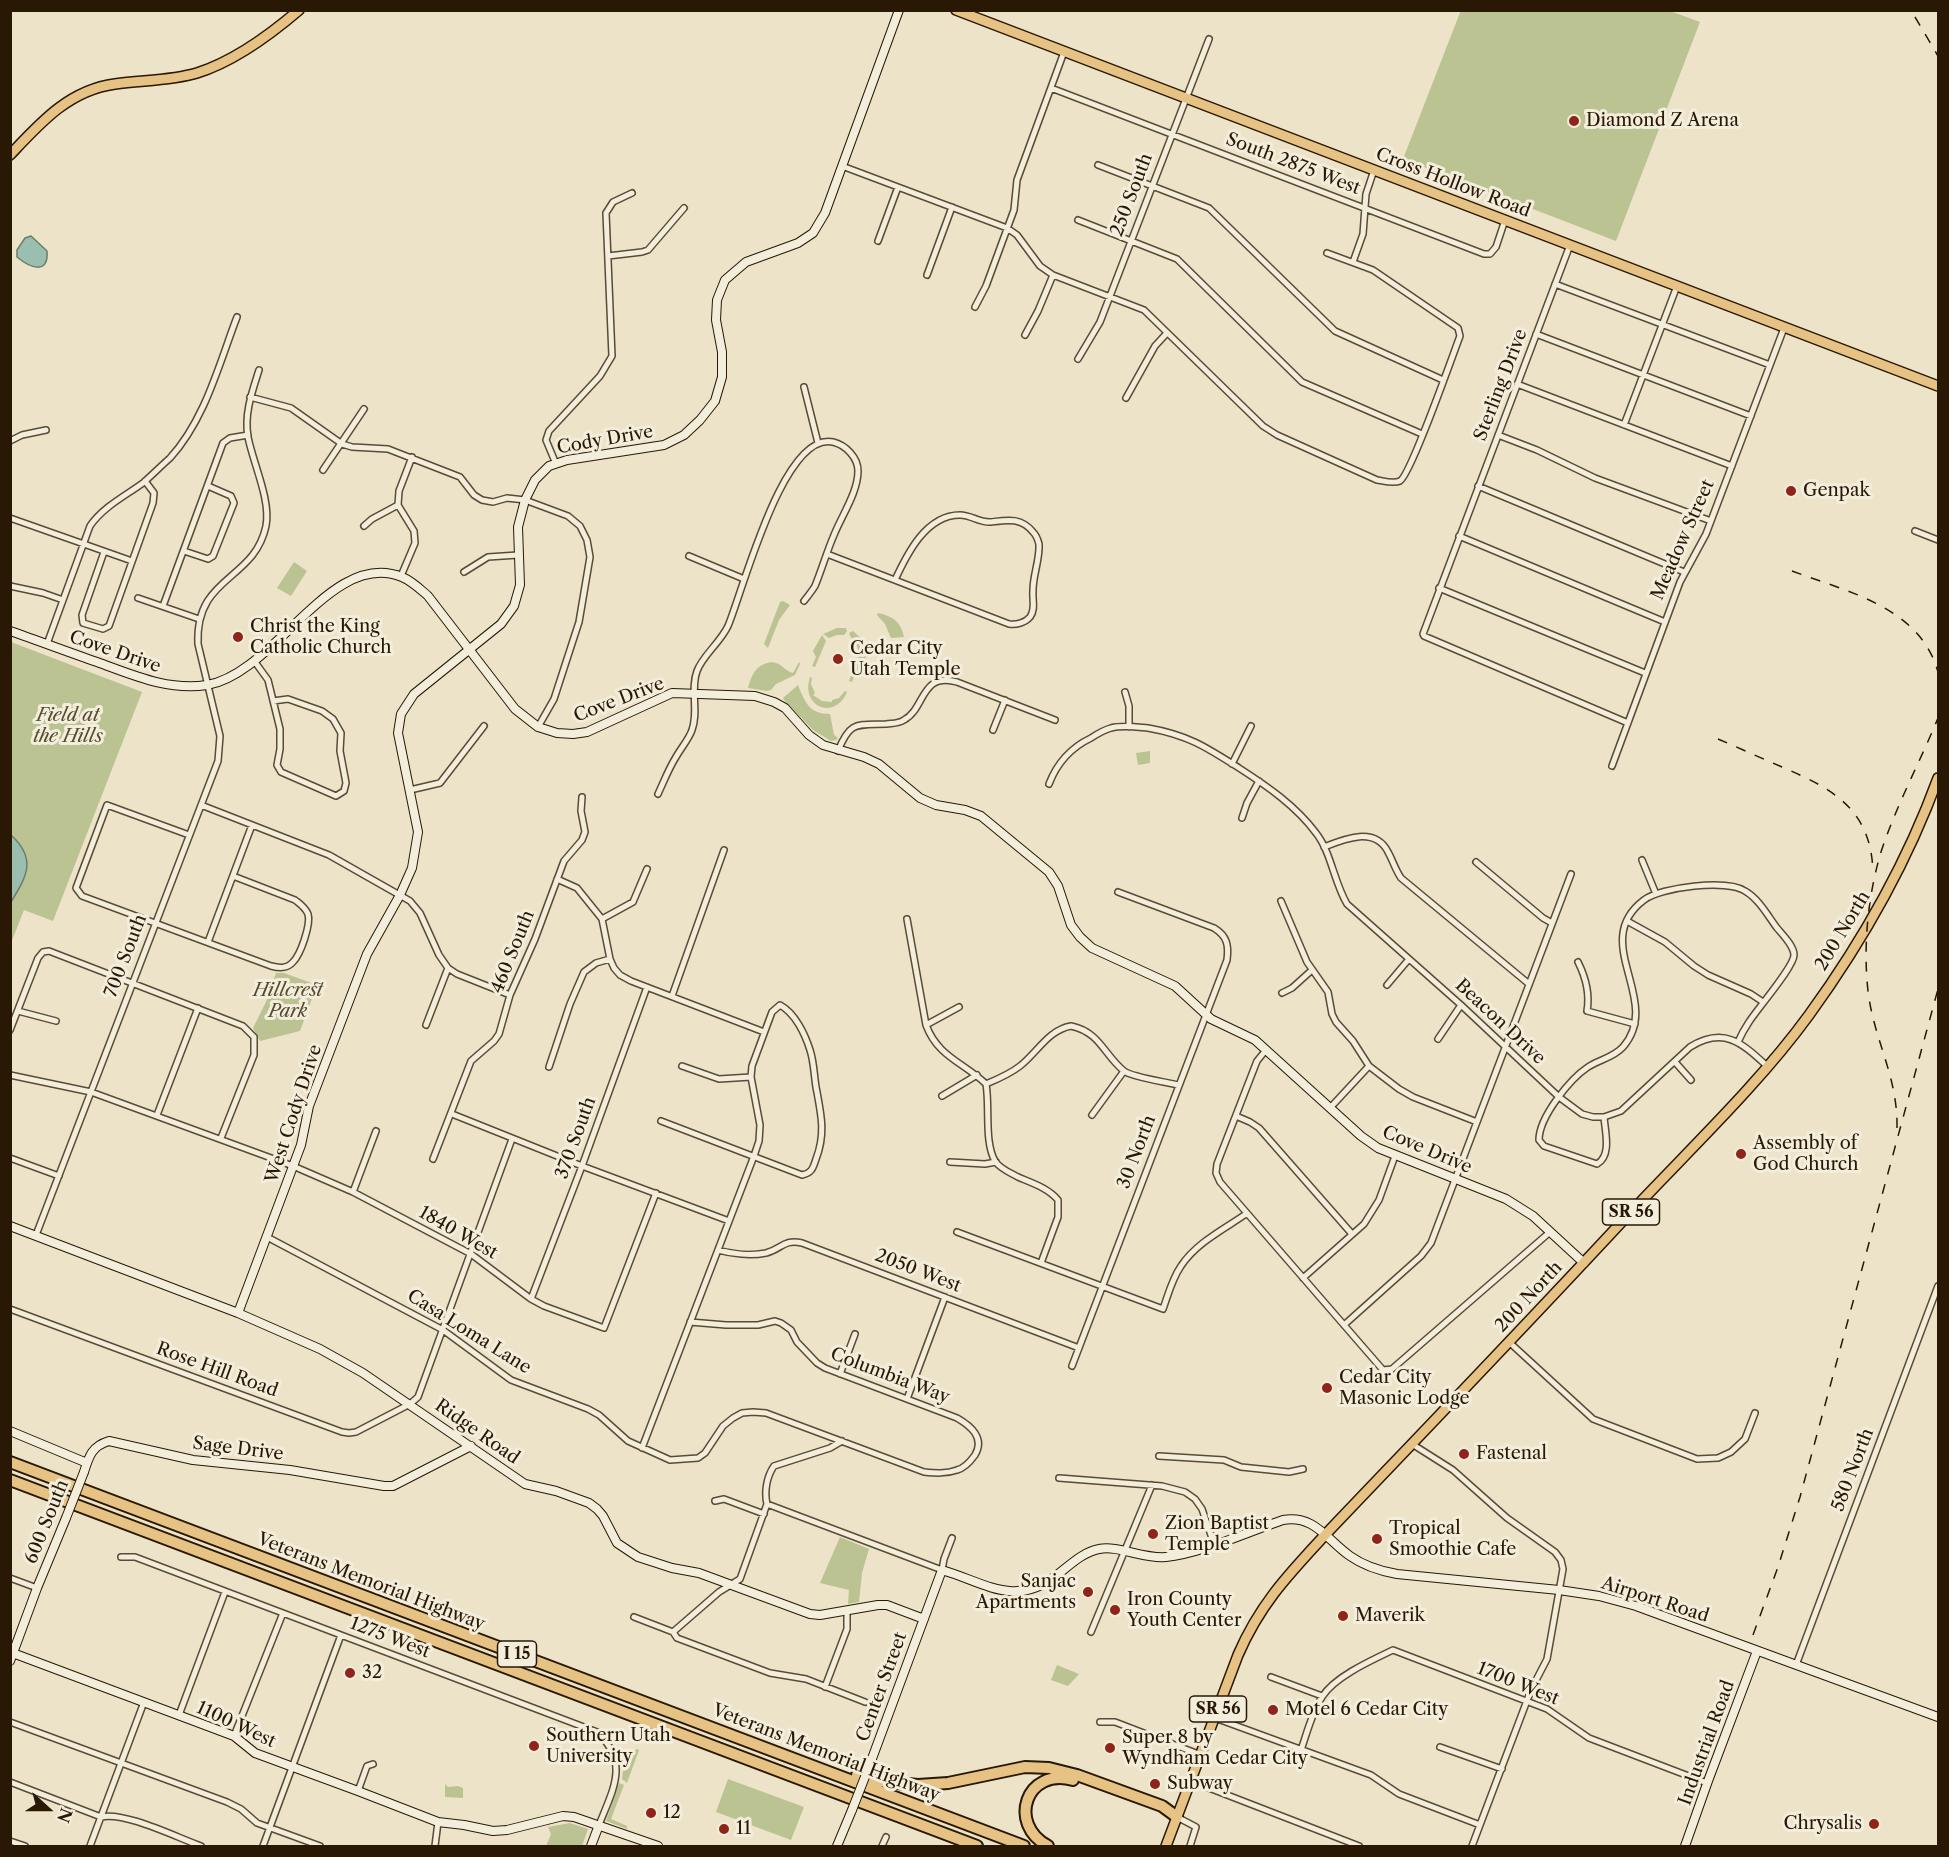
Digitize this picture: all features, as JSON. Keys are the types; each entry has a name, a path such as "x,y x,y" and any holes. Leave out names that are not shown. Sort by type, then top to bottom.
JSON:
{"highway":[{"name":"Veterans Memorial Highway","path":"10,1462 1024,1846"},
{"name":"Veterans Memorial Highway","path":"10,1480 648,1724 977,1846"},
{"path":"814,1766 877,1781 918,1785 948,1783 1015,1769 1049,1768 1077,1775 1162,1806 1177,1817"},
{"path":"1048,1846 1031,1832 1025,1813 1029,1796 1034,1789 1050,1779 1064,1777 1075,1780 1159,1813 1177,1817"}],"main road":[{"path":"10,155 46,117 73,98 107,86 179,78 205,70 230,58 299,10"},
{"name":"Cross Hollow Road","path":"956,10 1938,386"},
{"name":"200 North","path":"1166,1846 1238,1655 1256,1618 1278,1586 1584,1263 1767,1066 1808,1017 1863,933 1896,876 1926,813 1938,778"}],"street":[{"name":"Cody Drive","path":"400,895 412,868 418,832 398,733 401,714 414,694 501,624 514,606 520,585 518,527 525,500 535,480 549,466 567,460 664,445 684,435 700,420 715,400 722,377 722,352 716,320 717,300 725,280 746,262 798,243 813,233 825,213 899,10"},
{"name":"250 South","path":"1078,359 1100,321 1209,39"},
{"path":"975,307 986,286 1014,210 1017,180 1064,52"},
{"name":"South 2875 West","path":"1051,88 1484,254 1490,254 1496,247 1505,220"},
{"path":"842,165 1007,228 1017,235 1040,266 1053,275 1144,310 1263,426 1277,435 1377,480 1390,483 1399,481 1407,473 1460,336 1458,328 1373,270 1327,253"},
{"path":"1098,165 1209,208 1335,331 1443,380"},
{"path":"1353,262 1364,234 1366,194 1374,170"},
{"path":"878,241 898,187"},
{"path":"556,464 546,440 549,430 600,376 612,356 606,213 612,202 632,193"},
{"path":"927,275 952,207"},
{"path":"608,256 648,250 684,208"},
{"path":"1078,220 1177,259 1302,382 1422,434"},
{"name":"Sterling Drive","path":"1570,245 1439,588 1424,629 1424,636 1628,723"},
{"path":"1025,335 1053,275"},
{"path":"1555,284 1770,365"},
{"path":"1624,425 1677,286"},
{"path":"47,644 90,526 98,514 145,481 171,456 187,435 205,401 237,317"},
{"name":"Meadow Street","path":"1612,766 1684,572 1711,521 1784,327"},
{"path":"1126,398 1155,346 1167,333"},
{"path":"1536,334 1751,416"},
{"path":"138,598 199,619 205,602 216,588 248,562 261,543 266,525 266,510 248,435 247,417 250,397 259,370"},
{"path":"1517,384 1732,466"},
{"path":"804,387 818,442"},
{"path":"250,397 291,408 342,444 352,447 388,449 460,477 474,495 482,500 493,502 507,498 525,500 568,516 580,526 587,540 590,557 579,622 554,699 538,727"},
{"path":"323,470 364,409"},
{"path":"10,441 22,435 46,430"},
{"path":"162,606 224,443 230,438 248,435"},
{"path":"1498,435 1545,453 1596,478 1711,521"},
{"path":"658,794 666,775 691,734 695,721 694,681 698,668 727,628 770,509 801,455 818,442 832,442 844,447 853,455 858,468 856,483 814,588 804,601"},
{"path":"401,576 415,543 414,531 398,505 399,491 412,457"},
{"path":"104,552 82,615 83,623 103,629 109,626 155,498 145,481"},
{"path":"184,550 207,559 213,556 234,503 231,496 208,486"},
{"path":"1478,486 1684,572"},
{"path":"364,526 398,505"},
{"path":"827,554 1009,624 1020,623 1029,617 1033,609 1033,588 1039,545 1037,537 1027,526 1016,520 988,522 956,515 939,521 928,529 905,558 895,580"},
{"path":"10,518 132,561"},
{"path":"1915,531 1938,540"},
{"path":"1459,536 1665,621"},
{"path":"464,572 488,557 518,555"},
{"path":"688,556 744,579"},
{"name":"Cove Drive","path":"10,631 155,683 185,687 208,685 226,680 255,662 338,586 356,577 379,573 401,576 428,596 515,709 538,727 557,733 587,732 672,693 749,695 774,702 790,712 814,739 838,751 864,757 879,764 925,801 970,812 990,822 1049,872 1058,886 1071,925 1092,948 1175,986 1206,1015 1247,1036 1266,1050 1361,1136 1378,1148 1506,1199 1522,1208 1584,1263"},
{"path":"10,586 63,600"},
{"path":"1439,588 1645,673"},
{"name":"700 South","path":"36,1235 218,761 220,736 198,644 199,619"},
{"path":"255,662 268,680 273,701 280,729 277,765 281,772 336,796 344,791 346,783 340,751 341,733 333,719 322,711 288,699 273,701"},
{"path":"838,751 845,733 854,726 897,723 905,720 912,714 926,689 937,682 953,681 1055,720"},
{"path":"1125,692 1129,706 1129,727"},
{"path":"993,730 1005,700"},
{"path":"410,790 440,783 484,726"},
{"path":"1232,764 1251,726"},
{"name":"Beacon Drive","path":"1049,784 1070,750 1105,730 1118,727 1167,731 1186,737 1210,749 1280,796 1309,824 1324,847 1339,889 1347,904 1461,1005 1559,1097 1582,1114 1604,1117"},
{"path":"1242,818 1246,803 1259,781"},
{"name":"460 South","path":"434,1160 471,1061 499,1034 510,995 535,939 564,861 582,840 585,832 581,811 582,796"},
{"path":"189,835 107,805 76,888 82,896 271,966 286,967 293,963 309,926 308,915 303,906 295,900 233,876"},
{"path":"201,805 329,855 410,901 420,913 439,955 448,968 457,974 510,995"},
{"path":"208,942 252,825"},
{"path":"1324,847 1361,836 1377,840 1388,851 1401,878 1529,984"},
{"path":"672,996 724,850"},
{"path":"1642,860 1656,894"},
{"path":"1476,862 1552,923"},
{"path":"602,919 633,902 647,869"},
{"path":"1344,1325 1421,1256 1431,1244 1571,874"},
{"path":"557,879 577,888 602,919 610,960 620,975 764,1032"},
{"path":"1738,1042 1748,1022 1792,962 1793,949 1755,898 1735,886 1721,885 1673,890 1645,899 1634,909 1622,935 1622,946 1636,1004 1635,1024 1631,1036 1615,1054 1585,1069 1559,1097 1548,1111 1539,1132 1539,1140 1544,1146 1597,1164 1603,1161 1605,1155 1604,1117 1630,1105 1690,1047 1702,1040 1724,1037 1738,1042 1767,1066"},
{"name":"30 North","path":"1072,1366 1227,960 1229,949 1227,939 1214,928 1118,892"},
{"name":"West Cody Drive","path":"238,1313 302,1145 309,1106 368,954 400,895"},
{"path":"1281,901 1312,970 1323,982 1328,992 1332,1014 1336,1022 1353,1041 1369,1066 1413,1097 1477,1122"},
{"path":"907,920 926,1024 931,1038 937,1046 986,1084 989,1097 989,1136 996,1162 1007,1172 1048,1190 1058,1200 1058,1217 1041,1263"},
{"path":"1627,921 1665,942 1708,975 1751,994 1763,1002"},
{"path":"10,1030 38,958 43,952 49,951 243,1026 254,1037 254,1055 221,1138"},
{"path":"1387,985 1409,959"},
{"path":"549,1066 570,1004 584,972 596,963 610,960"},
{"path":"1578,962 1587,985 1589,1000 1587,1011 1635,1024"},
{"path":"426,1024 448,968"},
{"path":"1282,993 1292,988 1312,970"},
{"name":"370 South","path":"531,1299 647,987"},
{"path":"642,1448 754,1156 759,1141 760,1125 751,1077 752,1066 772,1012 780,1005 789,1010 805,1037 811,1053 823,1126 822,1144 809,1173 802,1175 754,1156 661,1121"},
{"path":"1438,1039 1461,1005"},
{"path":"926,1024 959,1007"},
{"path":"157,1115 198,1008"},
{"path":"18,1011 56,1021"},
{"path":"986,1084 1008,1074 1021,1065 1055,1032 1071,1026 1093,1036 1124,1071 1138,1077 1158,1079 1178,1085"},
{"path":"1266,1050 1257,1061 1217,1164 1216,1173 1220,1182 1246,1214 1383,1370 1392,1370 1550,1232"},
{"path":"1675,1062 1692,1080"},
{"path":"682,1066 719,1079 751,1077"},
{"path":"1330,1108 1369,1066"},
{"path":"1092,1115 1124,1071"},
{"path":"942,1096 977,1075"},
{"name":"1840 West","path":"10,1076 91,1092 293,1166 353,1192 471,1254 531,1299 544,1306 604,1328 656,1193"},
{"path":"452,1114 729,1221"},
{"path":"1236,1116 1259,1128 1352,1234"},
{"path":"353,1192 376,1131"},
{"path":"410,1404 418,1397 512,1139"},
{"path":"1303,1278 1364,1224 1376,1206 1395,1156"},
{"path":"10,1158 59,1176"},
{"path":"950,1162 985,1164 996,1162"},
{"path":"957,1232 1163,1309 1175,1277 1187,1258 1208,1239 1246,1214"},
{"name":"Ridge Road","path":"10,1226 238,1313 320,1349 363,1373 525,1484 556,1491 589,1503 603,1516 617,1543 638,1557 672,1568 699,1573 810,1614 820,1615 888,1605 924,1619"},
{"name":"Casa Loma Lane","path":"267,1238 443,1330 511,1380 588,1409 599,1415 628,1441 670,1460 698,1458 705,1453 723,1426 742,1413 753,1412 766,1413 924,1472"},
{"name":"2050 West","path":"718,1250 746,1254 765,1253 782,1244 794,1241 1079,1348"},
{"path":"1431,1244 1438,1248"},
{"name":"580 North","path":"1796,1665 1938,1286"},
{"path":"907,1399 945,1297"},
{"name":"Rose Hill Road","path":"10,1309 349,1434 410,1404"},
{"name":"Columbia Way","path":"690,1323 726,1325 758,1325 775,1321 781,1323 791,1330 797,1342 817,1363 840,1374 957,1418 974,1430 979,1444 976,1452 964,1467 946,1473 924,1472"},
{"path":"840,1374 855,1334"},
{"path":"1509,1342 1593,1419 1697,1459 1718,1458 1731,1452 1745,1438 1755,1413"},
{"path":"10,1431 87,1463"},
{"name":"Sage Drive","path":"87,1463 92,1450 99,1444 110,1441 193,1460 290,1470 393,1486 471,1446"},
{"path":"674,1632 719,1592 733,1586 740,1579 764,1514 767,1504 765,1497 768,1476 774,1466 842,1442"},
{"path":"1412,1444 1453,1470 1515,1522 1556,1552 1563,1569 1549,1652 1527,1702 1472,1846"},
{"path":"1159,1456 1224,1460 1241,1467 1289,1472 1303,1469"},
{"name":"600 South","path":"12,1655 87,1463"},
{"path":"1059,1478 1175,1488 1195,1500 1204,1516 1214,1544"},
{"path":"1091,1632 1152,1485"},
{"path":"715,1501 724,1499 764,1514"},
{"path":"767,1504 942,1570"},
{"name":"Airport Road","path":"942,1570 998,1590 1012,1593 1026,1592 1047,1582 1091,1551 1103,1548 1150,1557 1181,1555 1292,1518 1308,1521 1349,1555 1377,1570 1599,1596 1636,1606 1938,1717"},
{"name":"Center Street","path":"837,1846 870,1764 952,1538"},
{"name":"1275 West","path":"121,1557 135,1557 597,1732 606,1740 615,1757 617,1768 616,1780 599,1825"},
{"path":"10,1578 37,1588"},
{"path":"179,1715 225,1592"},
{"path":"825,1687 847,1629 847,1610"},
{"path":"234,1736 283,1613"},
{"path":"634,1617 674,1632 677,1638 770,1673 806,1679 865,1702"},
{"path":"263,1846 341,1635"},
{"name":"1700 West","path":"1301,1750 1322,1696 1337,1682 1364,1664 1393,1650 1551,1711 1589,1738 1707,1783"},
{"name":"Industrial Road","path":"1685,1846 1757,1651"},
{"name":"1100 West","path":"12,1655 234,1736 255,1753 438,1822 493,1832 568,1816 658,1846"},
{"path":"1270,1677 1322,1696"},
{"path":"90,1846 144,1702"},
{"path":"1215,1718 1371,1776 1399,1794 1480,1825"},
{"path":"10,1722 227,1802 241,1809 257,1823 320,1846"},
{"path":"1100,1722 1115,1722 1201,1755"},
{"path":"1440,1747 1502,1769"},
{"path":"358,1791 367,1766 373,1764"},
{"path":"1191,1781 1359,1846"},
{"path":"10,1782 102,1816 124,1817 201,1846"},
{"path":"1177,1817 1196,1827 1190,1846"},
{"path":"435,1846 438,1822"},
{"path":"591,1846 599,1825"},
{"path":"882,1846 886,1837"},
{"path":"10,1841 25,1846"}],"green space":[{"path":"1461,10 1670,11 1700,22 1616,241 1403,159"},
{"path":"294,562 307,571 291,596 277,588"},
{"path":"783,601 790,605 779,620 768,648 764,644 780,602"},
{"path":"878,613 896,620 904,637 891,638 885,624 877,615"},
{"path":"837,628 846,628 847,631 844,635 829,638 823,634"},
{"path":"853,631 863,640 866,650 858,650 849,633"},
{"path":"822,635 826,641 815,667 812,666 816,657 813,651"},
{"name":"Field at the Hills","path":"11,642 142,692 53,921 24,910 11,943"},
{"path":"860,652 864,652 866,657 861,670 855,674 852,682 849,681"},
{"path":"771,662 793,673 799,662 800,664 795,675 776,684 771,690 748,688 758,668"},
{"path":"810,677 815,693 813,695 822,701 832,702 845,691 847,692 842,701 827,708 814,703 808,687"},
{"path":"798,685 812,709 830,714 834,735 838,738 836,740 831,741 813,730 784,700 783,698"},
{"path":"1150,751 1150,763 1138,765 1136,753"},
{"name":"Hillcrest Park","path":"276,973 284,973 317,985 300,1031 260,1041 253,1028 266,1002"},
{"path":"840,1537 869,1549 862,1573 859,1602 848,1604 849,1590 820,1583"},
{"path":"1057,1665 1079,1674 1068,1686 1051,1680"},
{"path":"637,1749 639,1750 627,1783 622,1779 623,1771 627,1770"},
{"path":"728,1779 804,1807 791,1840 716,1812"},
{"path":"619,1783 624,1785 611,1819 627,1826 627,1829 606,1821"},
{"path":"445,1784 448,1787 463,1788 463,1798 445,1797"},
{"path":"570,1823 588,1829 582,1846 546,1846 551,1834 548,1827"}],"shaded area":[{"path":"31,236 47,251 47,259 42,267 27,264 17,257 17,250 25,238"},
{"path":"11,835 24,852 27,868 11,902"}],"railway":[{"path":"1915,17 1938,56"},
{"path":"1792,571 1858,595 1899,617 1929,650 1938,672"},
{"path":"1897,1128 1894,1092 1875,1026 1868,991 1866,956 1868,921 1881,852 1938,718"},
{"path":"1718,739 1800,775 1833,793 1846,804 1857,817 1865,832 1871,850 1873,872"},
{"path":"1753,1635 1800,1497 1938,989"}],"place":[{"name":"Diamond Z Arena","path":"1574,121"},
{"name":"Genpak","path":"1791,491"},
{"name":"Christ the King Catholic Church","path":"238,637"},
{"name":"Cedar City Utah Temple","path":"838,659"},
{"name":"Assembly of God Church","path":"1741,1154"},
{"name":"Cedar City Masonic Lodge","path":"1327,1388"},
{"name":"Fastenal","path":"1464,1454"},
{"name":"Zion Baptist Temple","path":"1153,1534"},
{"name":"Tropical Smoothie Cafe","path":"1377,1539"},
{"name":"Sanjac Apartments","path":"1088,1592"},
{"name":"Iron County Youth Center","path":"1115,1610"},
{"name":"Maverik","path":"1343,1616"},
{"name":"32","path":"350,1673"},
{"name":"Motel 6 Cedar City","path":"1273,1710"},
{"name":"Southern Utah University","path":"534,1746"},
{"name":"Super 8 by Wyndham Cedar City","path":"1110,1748"},
{"name":"Subway","path":"1155,1784"},
{"name":"12","path":"651,1813"},
{"name":"Chrysalis","path":"1874,1824"},
{"name":"11","path":"724,1829"}]}
